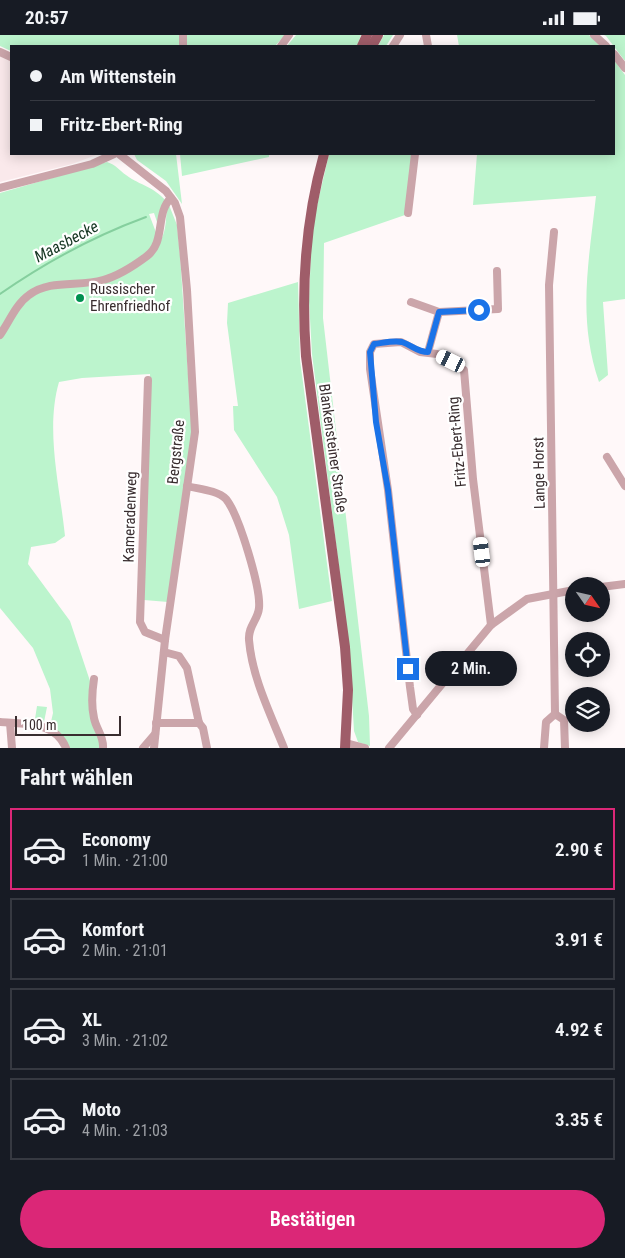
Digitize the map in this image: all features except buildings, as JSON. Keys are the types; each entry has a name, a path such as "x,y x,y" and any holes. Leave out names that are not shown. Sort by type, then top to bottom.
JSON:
{"main road":[{"name":"Blankensteiner Straße","path":"324,155 308,223 302,308 306,356 345,647 348,690 346,745"}],"street":[{"path":"282,45 290,35"},
{"path":"594,35 605,45"},
{"path":"615,55 625,68"},
{"path":"0,188 92,164 112,155"},
{"name":"Bergstraße","path":"121,155 166,191 180,217 187,290 195,432 165,640 154,748"},
{"path":"408,213 415,155"},
{"path":"0,335 20,303 38,289 105,279 149,255 156,246 166,202 171,198"},
{"name":"Lange Horst","path":"544,748 546,722 555,714 555,593 549,285 554,232"},
{"path":"411,302 439,312 498,309 497,271"},
{"path":"428,352 439,312"},
{"name":"Fritz-Ebert-Ring","path":"417,715 410,687 388,490 376,422 370,355 374,344 403,343 420,352 428,352 444,357 464,370 473,479 491,625"},
{"name":"Kameradenweg","path":"148,380 140,622 144,632 165,640"},
{"path":"607,457 625,486"},
{"path":"187,486 214,493 226,499 250,558 259,602 259,610 249,629 251,648 258,679 284,748"},
{"path":"610,586 625,584"},
{"path":"389,748 491,625 527,599 565,591"},
{"path":"164,652 180,656 184,660 207,748"},
{"path":"94,679 91,695 94,720 102,737 103,748"},
{"name":"Lange Horst","path":"555,714 564,720 565,748"},
{"path":"0,722 46,728 56,734 66,748"},
{"path":"10,723 12,748"},
{"path":"156,723 199,723"},
{"path":"143,748 155,734"},
{"path":"346,745 365,748"}],"shaded area":[{"path":"0,54 10,59 10,155 96,155 72,164 0,182"}],"green space":[{"path":"0,35 285,35 276,45 10,45 10,51 0,46"},
{"path":"296,35 361,35 357,45 288,45"},
{"path":"384,35 393,35 387,45 379,45"},
{"path":"457,35 589,35 599,45 459,45"},
{"path":"604,35 625,35 625,61 615,48 615,45 613,45"},
{"path":"615,61 625,75 625,299 603,302 608,375 599,382 588,335 587,312 588,267 596,196 473,205 477,155 615,155"},
{"path":"134,155 176,155 182,204 166,181 137,160"},
{"path":"180,155 269,155 269,157 182,176"},
{"path":"329,155 413,155 405,215 324,243 323,318 369,716 370,746 358,742 354,731 349,646 312,354 309,301 312,227"},
{"path":"107,162 131,179 152,189 166,201 158,225 154,213 149,214 157,235 151,250 127,267 102,278 36,288 0,332 0,193"},
{"path":"169,205 177,225 192,434 168,602 144,600 150,374 82,378 59,382 55,400 53,439 65,536 55,543 31,547 28,564 70,621 94,693 101,748 70,748 60,733 50,726 53,713 50,689 33,648 0,608 0,338 20,306 42,290 98,283 98,287 94,287 90,306 90,309 92,309 93,297 97,290 104,289 102,282 132,270 148,259 154,252 164,232"},
{"path":"298,282 300,360 332,601 299,609 289,535 277,497 234,430 233,406 238,406 227,323 228,303"},
{"path":"37,706 47,707 44,722 35,719"}],"waterway":[{"name":"Maasbecke","path":"0,294 35,271 71,251 146,217"}],"place":[{"name":"Russischer Ehrenfriedhof","path":"80,298"}],"route":[{"path":"408,669 388,490 376,422 370,352 374,344 401,342 420,352 428,352 439,312 479,310"}]}
